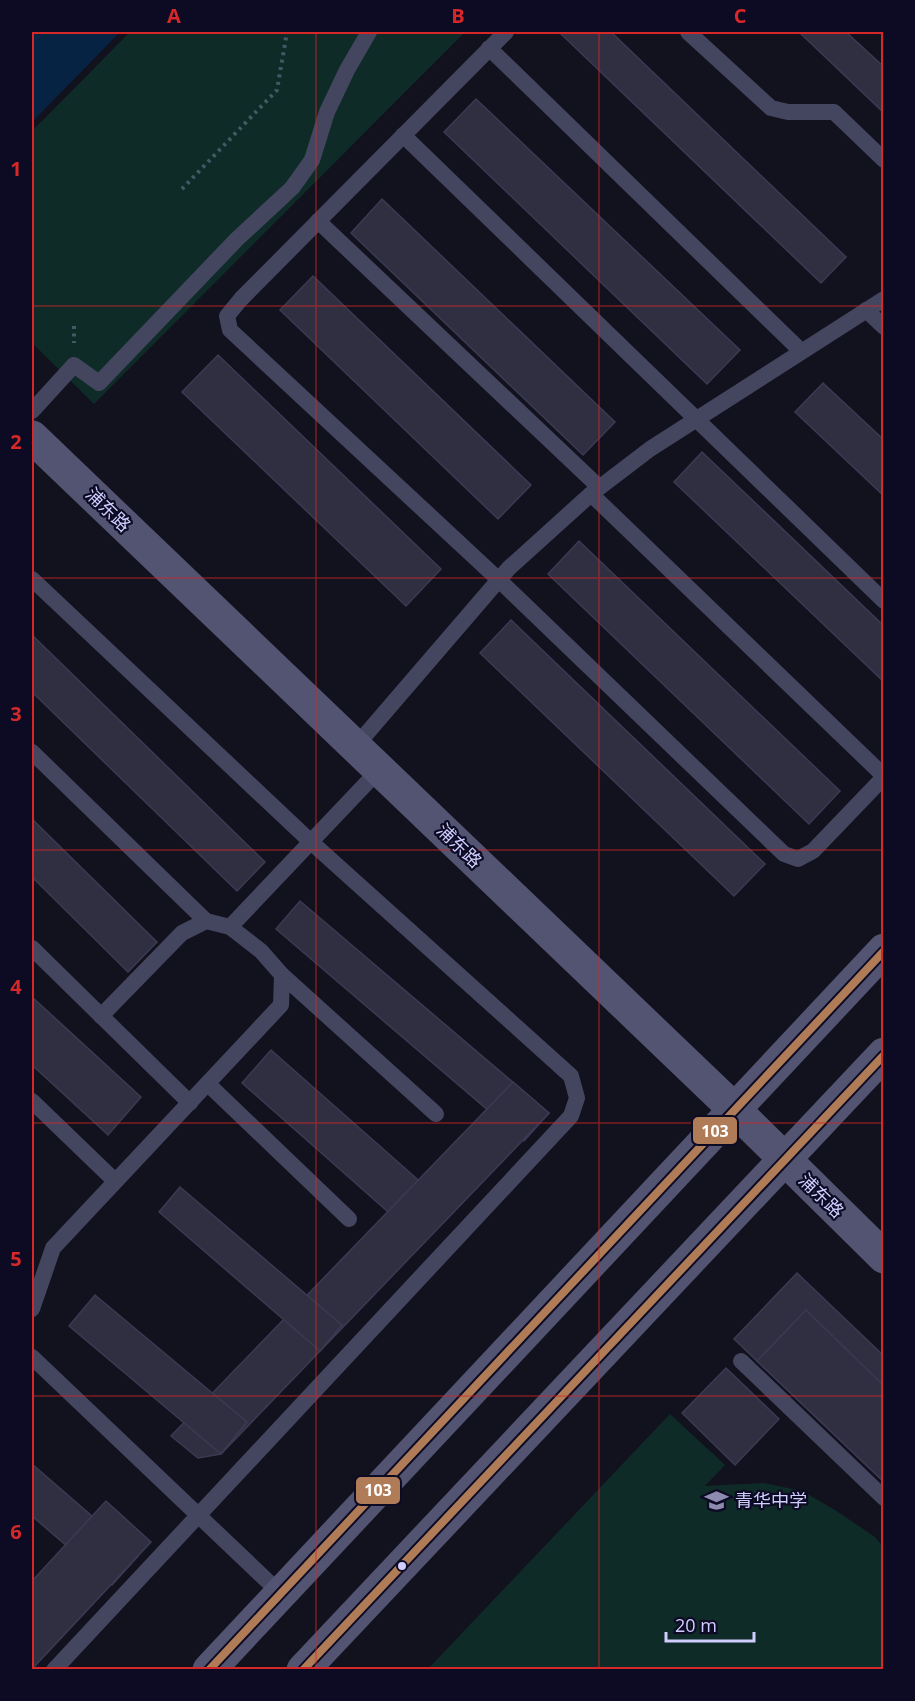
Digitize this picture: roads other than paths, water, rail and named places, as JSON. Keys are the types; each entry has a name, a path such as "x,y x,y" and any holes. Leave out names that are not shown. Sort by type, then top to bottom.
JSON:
{"main road":[{"name":"浦东路","path":"32,437 734,1109 884,1257"},
{"path":"209,1670 884,951"},
{"path":"303,1670 884,1054"}],"lane":[{"path":"32,411 74,365 99,383 237,239 292,188 312,160 327,112 347,70 369,32"},
{"path":"318,221 595,490 884,776 813,851 798,859 784,854 499,580 230,330 227,316 241,299 318,221 489,48 506,32"},
{"path":"688,32 771,108 788,112 834,112 884,160"},
{"path":"489,48 801,351"},
{"path":"403,135 884,601"},
{"path":"355,747 499,580 595,490 650,449 884,299"},
{"path":"866,310 884,327"},
{"path":"32,579 311,842 572,1076 577,1098 571,1116 54,1670"},
{"path":"32,752 206,921 230,927 261,951 282,975 436,1114"},
{"path":"230,927 379,770"},
{"path":"101,1016 182,933 206,921"},
{"path":"32,948 190,1103"},
{"path":"32,1309 53,1248 281,1005 282,975"},
{"path":"208,1084 349,1219"},
{"path":"32,1101 115,1182"},
{"path":"32,1357 280,1593"},
{"path":"741,1361 884,1498"}],"water":[{"path":"32,32 120,32 32,122"}],"place":[{"name":"青华中学","path":"717,1501"}]}
